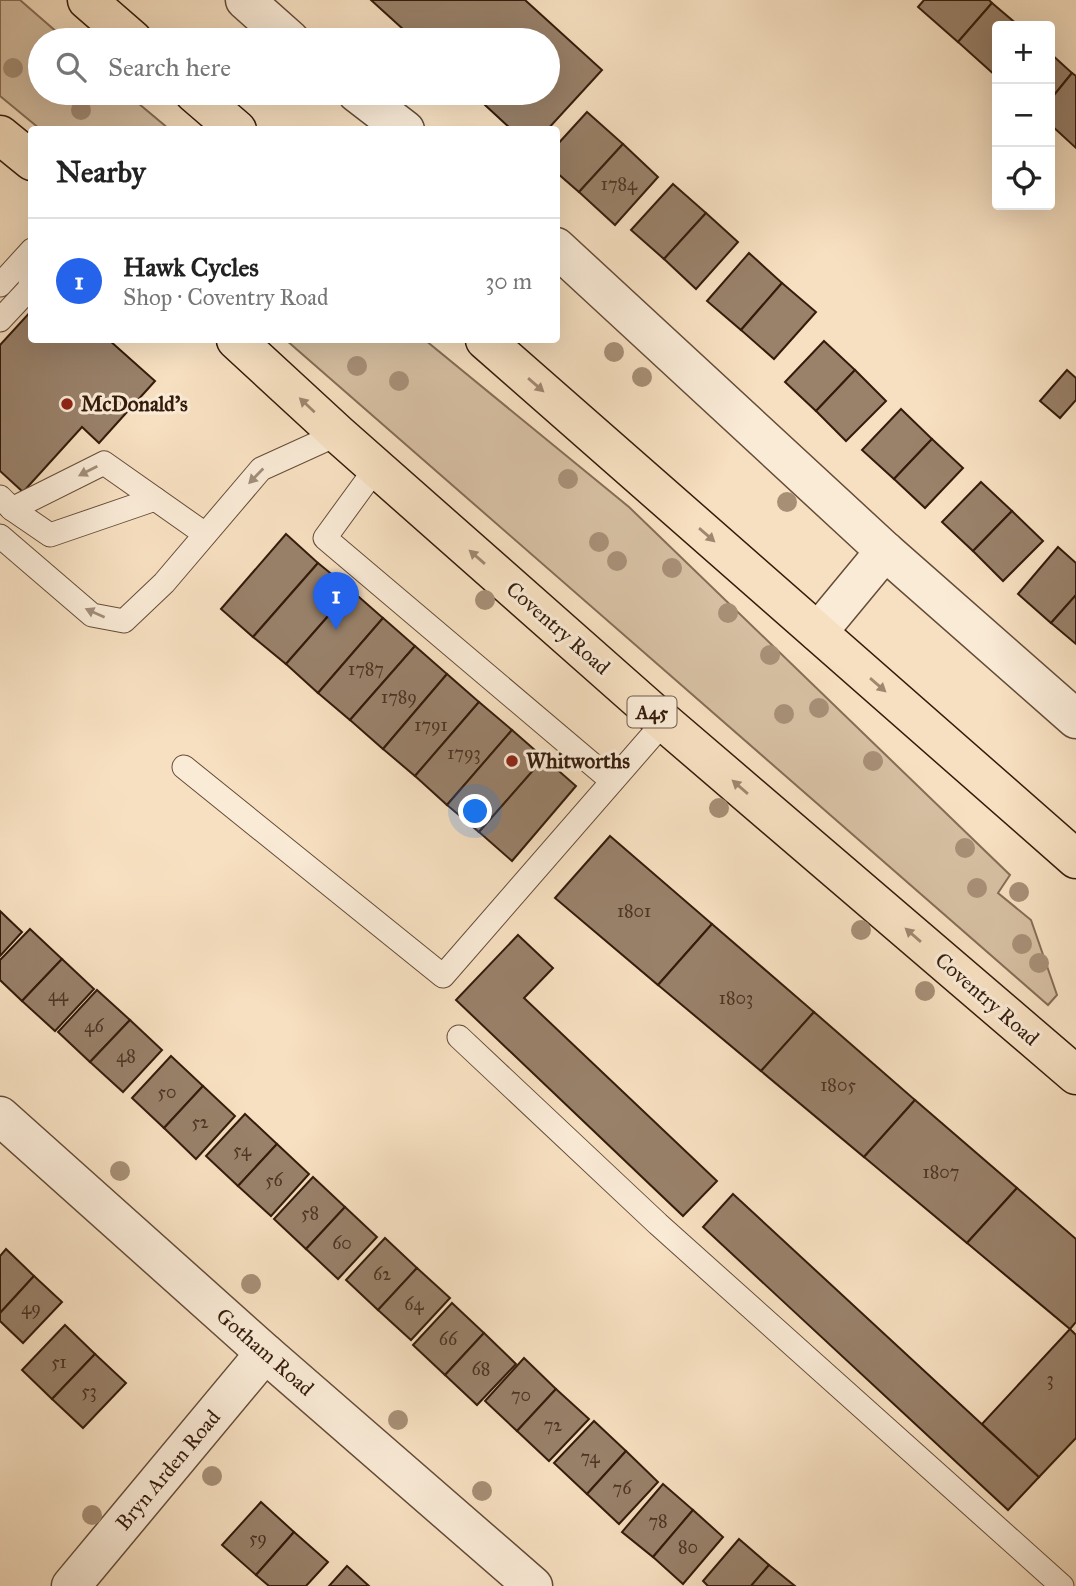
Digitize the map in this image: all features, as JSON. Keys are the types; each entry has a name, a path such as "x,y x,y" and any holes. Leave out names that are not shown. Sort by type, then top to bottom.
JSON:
{"highway":[{"path":"86,0 119,28"},
{"path":"208,105 232,126"},
{"path":"0,135 28,158"},
{"name":"Coventry Road","path":"239,343 376,468 664,722 1076,1075"},
{"path":"488,343 1076,859"}],"street":[{"path":"245,0 276,28"},
{"path":"373,105 400,126"},
{"path":"560,251 885,551 1076,719"},
{"path":"818,632 885,551"},
{"name":"Gotham Road","path":"0,1116 265,1353 533,1586"},
{"name":"Bryn Arden Road","path":"71,1586 265,1353"}],"lane":[{"path":"0,285 28,254"},
{"path":"0,320 28,290"},
{"path":"0,536 92,615 124,621 164,583 261,469 338,434"},
{"path":"6,503 104,463 205,534"},
{"path":"376,468 325,538 612,781"},
{"path":"6,503 50,535 155,499"},
{"path":"184,767 443,976 664,722"},
{"path":"459,1037 658,1224 1062,1586"}],"shaded area":[{"path":"0,0 20,0 52,28 28,28 28,105 140,105 165,126 36,126 0,96"},
{"path":"289,343 429,343 629,507 1010,875 998,893 1031,920 1057,995 1048,1005"}],"building":[{"path":"371,0 525,0 556,28 402,28"},
{"path":"924,0 989,0 992,3 958,42 918,7"},
{"path":"992,3 1013,21 992,21 992,73 958,42"},
{"path":"560,32 602,70 551,126 508,126 485,105 560,105"},
{"path":"1055,58 1072,73 1055,94"},
{"path":"1072,73 1076,76 1076,148 1055,129 1055,94"},
{"path":"587,112 623,144 579,192 560,175 560,142"},
{"path":"623,144 658,177 615,225 579,192"},
{"path":"673,184 706,213 664,259 631,230"},
{"path":"706,213 738,242 696,289 664,259"},
{"path":"749,253 782,283 741,330 707,301"},
{"path":"782,283 816,312 774,359 741,330"},
{"name":"McDonald's","path":"28,314 28,343 112,343 155,381 99,443 82,427 23,492 0,471 0,345"},
{"path":"824,341 855,370 816,411 785,382"},
{"path":"855,370 886,401 846,441 816,411"},
{"path":"1067,370 1076,378 1076,400 1060,418 1040,401"},
{"path":"901,409 932,439 894,479 862,450"},
{"path":"932,439 963,468 925,508 894,479"},
{"path":"981,482 1012,511 973,551 942,522"},
{"path":"1012,511 1043,541 1003,581 973,551"},
{"path":"286,534 318,563 253,637 221,609"},
{"path":"1058,547 1076,563 1076,595 1051,623 1018,594"},
{"path":"318,563 351,590 286,664 253,637"},
{"path":"351,590 383,618 318,693 286,664"},
{"path":"1076,595 1076,644 1051,623"},
{"path":"383,618 415,646 350,720 318,693"},
{"path":"415,646 447,674 383,749 350,720"},
{"path":"447,674 479,702 415,776 383,749"},
{"path":"479,702 512,730 447,805 415,776"},
{"path":"512,730 544,758 479,832 447,805"},
{"path":"544,758 576,786 512,861 479,832"},
{"path":"610,836 712,924 658,985 555,898"},
{"path":"0,911 22,932 0,956"},
{"path":"712,924 814,1012 761,1071 658,985"},
{"path":"30,929 62,959 22,1001 0,980 0,960"},
{"path":"518,935 553,968 524,998 717,1181 683,1216 456,1000"},
{"path":"62,959 94,989 55,1031 22,1001"},
{"path":"97,990 130,1020 90,1062 58,1032"},
{"path":"814,1012 915,1100 864,1157 761,1071"},
{"path":"130,1020 162,1050 123,1092 90,1062"},
{"path":"171,1056 203,1086 164,1128 132,1098"},
{"path":"203,1086 235,1116 196,1159 164,1128"},
{"path":"915,1100 1017,1188 967,1243 864,1157"},
{"path":"245,1114 277,1144 238,1186 206,1156"},
{"path":"277,1144 309,1174 271,1216 238,1186"},
{"path":"313,1177 345,1207 306,1249 274,1219"},
{"path":"1017,1188 1076,1239 1076,1322 1070,1329 967,1243"},
{"path":"733,1194 1039,1477 1008,1510 703,1227"},
{"path":"345,1207 377,1237 338,1279 306,1249"},
{"path":"385,1238 417,1268 378,1310 346,1280"},
{"path":"6,1249 34,1276 0,1313 0,1256"},
{"path":"417,1268 450,1298 411,1340 378,1310"},
{"path":"34,1276 62,1302 23,1343 0,1321 0,1313"},
{"path":"452,1303 484,1333 445,1375 413,1345"},
{"path":"65,1325 95,1354 52,1399 22,1370"},
{"path":"1070,1329 1076,1335 1076,1438 1039,1477 982,1424"},
{"path":"484,1333 516,1364 477,1405 445,1375"},
{"path":"95,1354 126,1383 83,1428 52,1399"},
{"path":"524,1358 556,1389 517,1431 485,1401"},
{"path":"556,1389 589,1419 549,1461 517,1431"},
{"path":"594,1421 626,1451 587,1494 554,1463"},
{"path":"626,1451 658,1482 619,1524 587,1494"},
{"path":"663,1484 693,1510 653,1557 622,1532"},
{"path":"261,1502 294,1532 256,1575 222,1545"},
{"path":"693,1510 723,1537 683,1584 653,1557"},
{"path":"294,1532 328,1562 306,1586 269,1586 256,1575"},
{"path":"739,1539 769,1565 751,1586 708,1586 703,1581"},
{"path":"769,1565 795,1586 751,1586"},
{"path":"347,1566 369,1586 329,1586"}],"place":[{"name":"McDonald's","path":"67,404"},
{"name":"Hawk Cycles","path":"336,630"},
{"name":"Whitworths","path":"512,761"}]}
